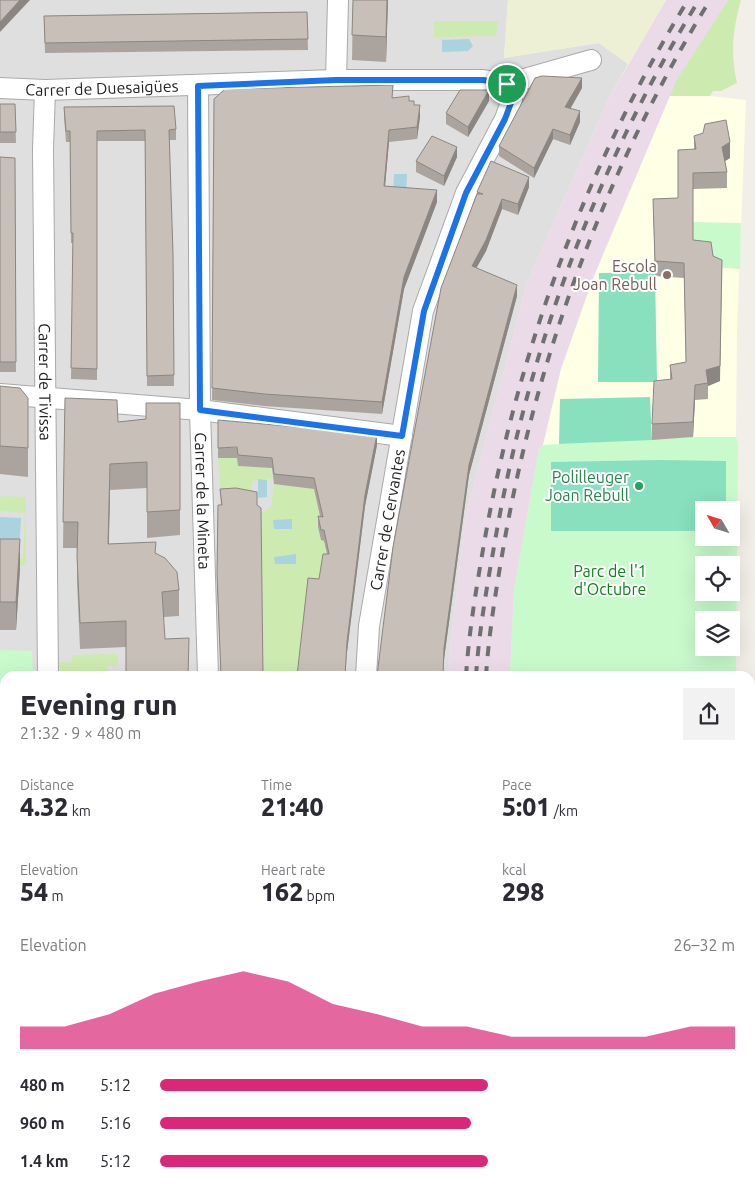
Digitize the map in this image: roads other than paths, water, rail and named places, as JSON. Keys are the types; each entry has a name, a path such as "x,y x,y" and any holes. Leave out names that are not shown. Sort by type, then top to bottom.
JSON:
{"street":[{"path":"336,80 338,0"},
{"name":"Carrer de Duesaigües","path":"0,88 45,90 336,80 483,80 507,84 590,60"},
{"name":"Carrer de Cervantes","path":"366,671 369,626 424,311 466,193 505,119 512,100 507,84"},
{"name":"Carrer de la Mineta","path":"198,86 200,410 208,671"},
{"name":"Carrer de Tivissa","path":"45,90 43,149 48,671"},
{"path":"0,394 200,410 402,436"}],"water":[{"path":"469,39 473,46 468,51 442,52 442,40"},
{"path":"394,174 407,174 406,197 393,196"},
{"path":"258,479 267,480 267,497 258,498"},
{"path":"0,517 21,518 19,553 0,552"},
{"path":"292,519 292,529 274,529 273,520"},
{"path":"296,554 296,564 275,564 274,557"}],"railway":[{"path":"466,671 476,590 499,467 517,397 538,328 561,259 588,192 618,127 652,62 688,0"},
{"path":"476,671 486,592 509,470 526,399 547,329 598,193 662,63 699,0"},
{"path":"486,671 496,590 519,467 537,397 558,328 582,259 640,127 674,62 710,0"}],"place":[{"name":"Escola Joan Rebull","path":"667,275"},
{"name":"Polilleuger Joan Rebull","path":"639,486"}],"park label":[{"name":"Parc de l'1 d'Octubre","path":"610,580"}]}
